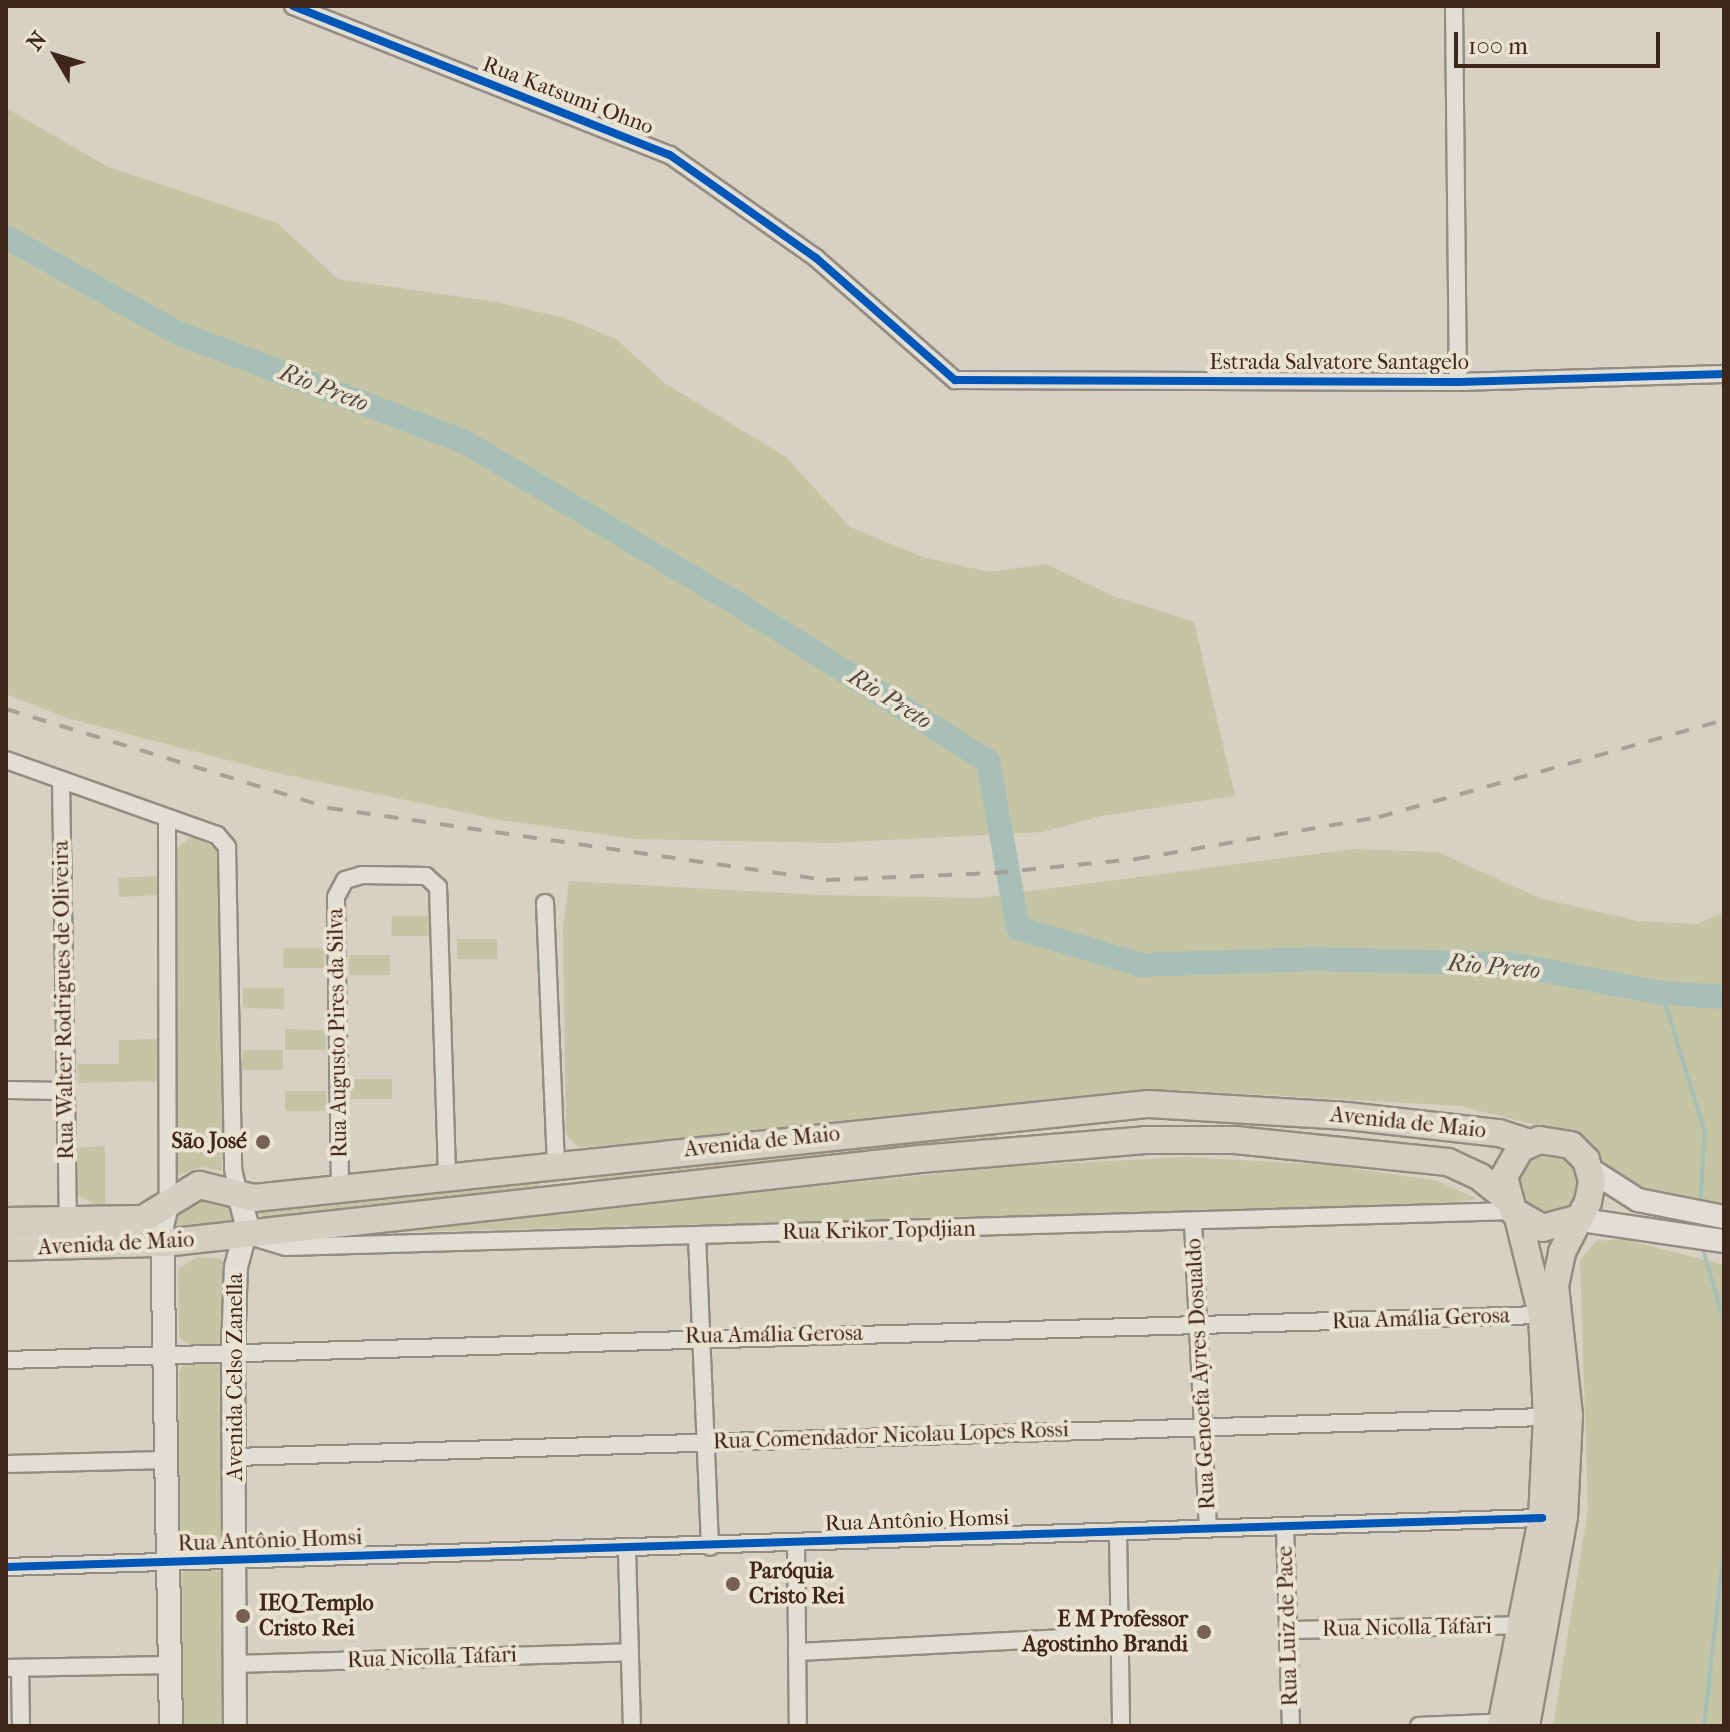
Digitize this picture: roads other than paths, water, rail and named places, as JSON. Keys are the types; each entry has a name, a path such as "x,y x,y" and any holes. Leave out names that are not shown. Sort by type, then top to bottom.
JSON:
{"main road":[{"name":"Avenida de Maio","path":"6,1221 143,1219 199,1185 239,1195 340,1187 1149,1104 1347,1116 1499,1133 1529,1143"},
{"name":"Avenida de Maio","path":"11,1249 164,1243 920,1159 1145,1140 1235,1140 1448,1162 1480,1177 1512,1209"},
{"path":"1561,1141 1579,1152 1591,1170 1588,1202 1575,1219 1555,1286 1569,1415 1564,1517 1514,1724 1524,1625 1542,1518 1547,1417 1542,1315 1512,1209 1507,1166 1529,1143 1561,1141"},
{"path":"532,1202 568,1163 594,1195"},
{"path":"1512,1209 1542,1228 1575,1219"}],"street":[{"name":"Rua Katsumi Ohno","path":"293,6 670,155 816,258 955,380"},
{"path":"1454,6 1458,382"},
{"name":"Estrada Salvatore Santagelo","path":"955,380 1458,382 1724,374"},
{"path":"6,760 193,827 168,853"},
{"name":"Rua Walter Rodrigues de Oliveira","path":"61,780 68,1220"},
{"path":"167,818 168,1202 162,1226 167,1355 171,1726"},
{"name":"Avenida Celso Zanella","path":"193,827 224,840 229,860 233,1169 247,1234 236,1267 233,1351 235,1726"},
{"name":"Rua Augusto Pires da Silva","path":"340,1187 336,897 345,880 362,875 426,876 438,887 447,1176"},
{"path":"545,903 568,1163"},
{"path":"6,1090 64,1091"},
{"path":"1591,1170 1638,1200 1721,1216"},
{"name":"Rua Krikor Topdjian","path":"247,1234 286,1247 1193,1223 1512,1209"},
{"path":"1575,1219 1719,1240"},
{"name":"Rua Genoefa Ayres Dosualdo","path":"1193,1223 1208,1526"},
{"path":"697,1236 710,1547"},
{"name":"Rua Amália Gerosa","path":"6,1360 702,1336 1199,1327 1542,1315"},
{"name":"Rua Comendador Nicolau Lopes Rossi","path":"235,1457 1547,1417"},
{"path":"6,1464 167,1460"},
{"name":"Rua Antônio Homsi","path":"6,1567 627,1550 1208,1526 1542,1518"},
{"name":"Rua Luiz de Pace","path":"1285,1526 1291,1726"},
{"path":"1118,1531 1121,1726"},
{"path":"796,1544 798,1726"},
{"path":"627,1550 632,1726"},
{"name":"Rua Nicolla Táfari","path":"1289,1630 1524,1625"},
{"path":"797,1652 1119,1635"},
{"name":"Rua Nicolla Táfari","path":"235,1664 630,1652"},
{"path":"21,1726 13,1668 171,1665"},
{"path":"1419,1726 1514,1724"}],"waterway":[{"name":"Rio Preto","path":"6,237 178,333 463,441 744,608 988,761 1018,928 1141,965 1315,959 1511,964 1662,993 1724,997"},
{"path":"1662,993 1705,1133 1700,1206"},
{"path":"1702,1246 1724,1321"},
{"path":"1704,1726 1724,1549"}],"railway":[{"path":"6,709 329,808 826,880 994,873 1136,859 1379,817 1724,720"}],"place":[{"name":"São José","path":"263,1142"},
{"name":"Paróquia Cristo Rei","path":"733,1584"},
{"name":"IEQ Templo Cristo Rei","path":"243,1616"},
{"name":"E M Professor Agostinho Brandi","path":"1204,1632"}]}
